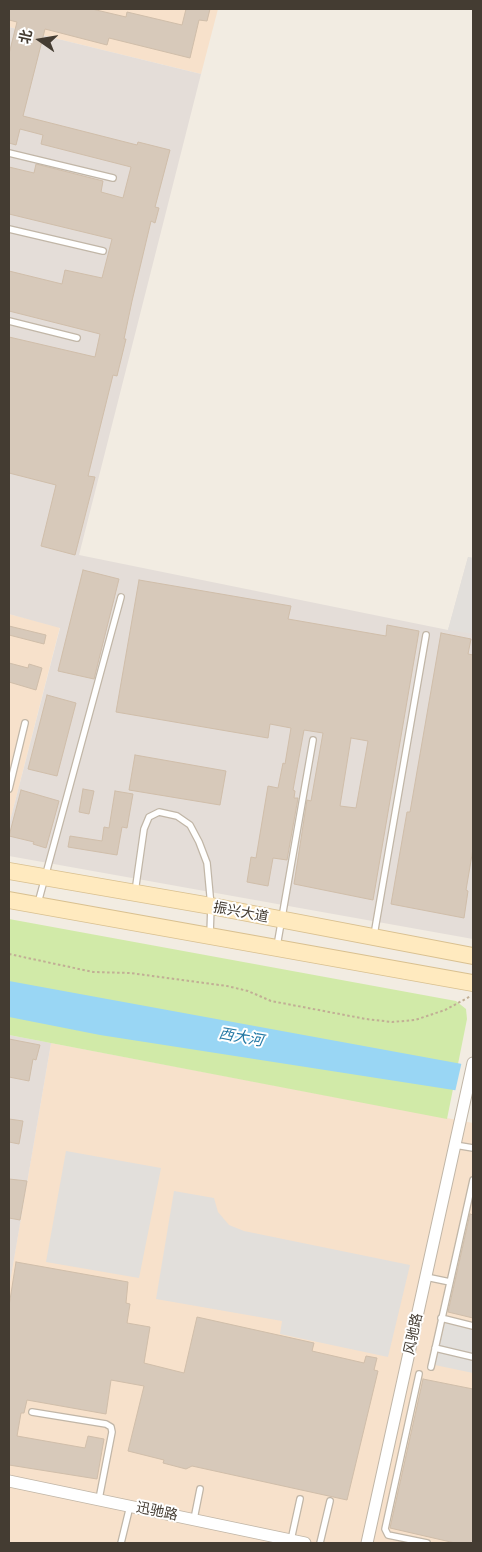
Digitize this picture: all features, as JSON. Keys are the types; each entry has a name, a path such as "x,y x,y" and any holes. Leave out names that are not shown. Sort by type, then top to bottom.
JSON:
{"main road":[{"name":"振兴大道","path":"9,871 282,919 473,956"},
{"name":"振兴大道","path":"9,900 473,983"}],"street":[{"name":"风驰路","path":"367,1543 473,1063"},
{"name":"迅驰路","path":"9,1480 305,1543"}],"lane":[{"path":"9,153 113,178"},
{"path":"9,228 103,251"},
{"path":"9,321 77,338"},
{"path":"37,905 121,597"},
{"path":"374,937 426,636"},
{"path":"9,789 25,723"},
{"path":"277,948 313,740"},
{"path":"134,893 144,829 149,817 160,812 177,816 190,825 200,842 207,864 211,906 210,936"},
{"path":"455,1145 473,1148"},
{"path":"431,1368 473,1180"},
{"path":"426,1277 450,1282"},
{"path":"441,1318 473,1326"},
{"path":"435,1348 473,1356"},
{"path":"419,1374 386,1532 388,1535 428,1543"},
{"path":"32,1412 106,1424 111,1427 112,1432 99,1499"},
{"path":"386,1458 400,1461"},
{"path":"194,1519 200,1489"},
{"path":"291,1540 300,1499"},
{"path":"320,1543 330,1501"},
{"path":"121,1543 130,1506"}],"path":[{"path":"9,954 93,972 130,973 227,986 248,991 271,1001 392,1022 422,1018 445,1010 473,995"}],"shaded area":[{"path":"9,9 218,9 201,74 9,27"},
{"path":"9,27 201,74 79,555 448,630 468,557 473,558 473,939 9,856 9,825 60,628 9,614"},
{"path":"468,557 473,558 473,634 448,630"},
{"path":"9,614 60,627 9,825"},
{"path":"9,1035 51,1043 9,1288"},
{"path":"51,1043 473,1123 473,1543 9,1543 9,1287"},
{"path":"66,1151 161,1168 139,1278 46,1262"},
{"path":"174,1191 214,1198 218,1212 229,1225 244,1231 410,1265 388,1357 280,1334 282,1321 156,1299"},
{"path":"445,1323 473,1330 473,1373 435,1365"}],"green space":[{"path":"9,919 456,1001 466,1009 467,1019 447,1119 9,1035"}],"water":[{"name":"西大河","path":"9,981 473,1066 473,1093 100,1035 9,1017"}],"pier":[{"path":"462,1061 473,1064 473,1095 455,1092"}],"building":[{"path":"9,9 92,9 126,17 127,12 182,25 186,9 210,9 207,21 199,20 190,58 109,38 107,45 45,29 23,116 137,145 138,142 170,150 155,207 159,208 155,223 151,221 117,376 113,375 88,476 95,477 75,555 41,546 56,485 9,473 9,337 95,357 100,334 9,311 9,271 62,284 65,270 102,278 112,239 9,214 9,167 34,173 36,164 103,181 101,192 123,198 131,167 41,144 43,135 20,129 16,145 9,143 9,54 17,22 9,20"},
{"path":"83,570 119,579 94,679 58,671"},
{"path":"139,580 291,606 288,619 386,636 387,625 419,631 373,900 294,884 307,800 311,801 323,733 304,730 293,790 295,791 294,798 298,798 287,860 273,858 268,886 247,882 251,857 256,858 268,786 278,788 283,763 285,764 291,728 270,724 268,738 116,712","holes":["351,738 368,741 356,808 340,806"]},
{"path":"9,626 46,635 44,644 9,635"},
{"path":"441,633 471,639 468,654 473,655 473,849 466,890 468,891 464,918 391,904 407,812 410,812"},
{"path":"9,663 28,668 29,664 42,668 36,690 9,682"},
{"path":"47,695 76,703 57,776 28,769"},
{"path":"135,755 226,771 220,805 129,790"},
{"path":"83,789 94,791 89,814 79,812"},
{"path":"21,790 59,801 46,848 33,844 34,842 9,836"},
{"path":"115,791 133,794 127,828 122,827 117,855 68,847 70,836 102,841 104,827 109,828"},
{"path":"9,1039 40,1045 36,1060 33,1059 29,1081 9,1077"},
{"path":"9,1119 23,1121 19,1144 9,1142"},
{"path":"9,1179 27,1181 20,1220 9,1218"},
{"path":"470,1214 473,1215 473,1318 448,1312"},
{"path":"16,1262 128,1282 126,1303 130,1304 127,1323 150,1327 144,1363 184,1373 197,1317 314,1343 312,1351 364,1363 366,1356 377,1358 374,1370 378,1371 347,1500 192,1466 186,1469 163,1463 164,1460 128,1451 144,1386 111,1380 106,1414 27,1400 24,1413 21,1413 17,1436 85,1448 88,1436 104,1439 97,1479 9,1465 9,1306"},
{"path":"423,1379 473,1389 473,1543 455,1543 390,1528"}]}
